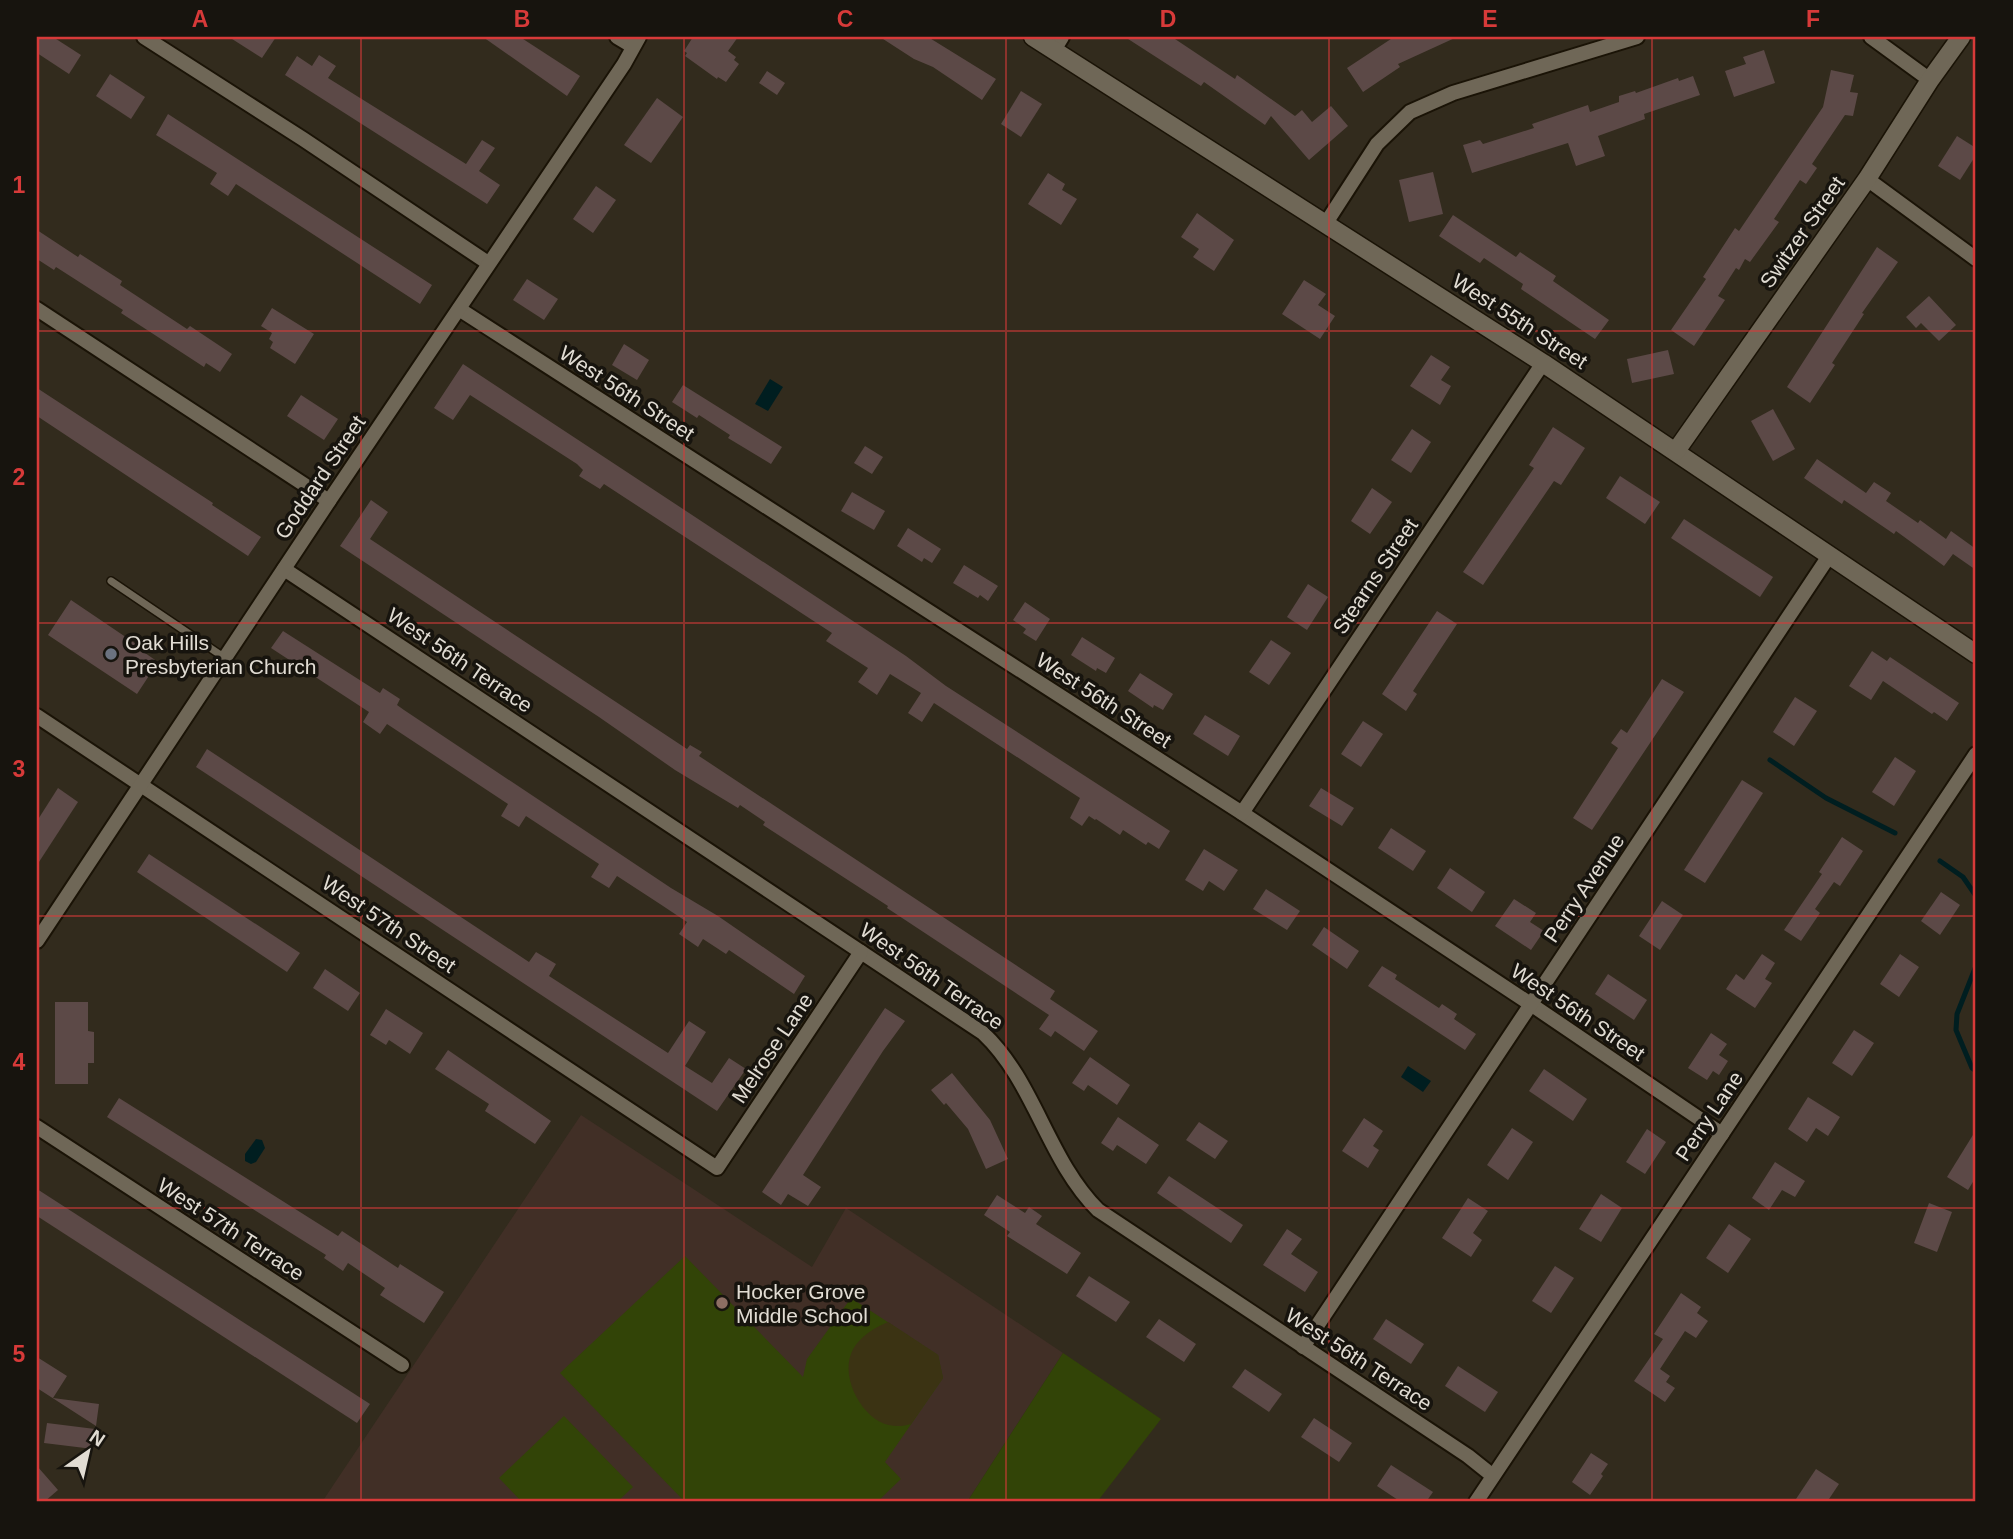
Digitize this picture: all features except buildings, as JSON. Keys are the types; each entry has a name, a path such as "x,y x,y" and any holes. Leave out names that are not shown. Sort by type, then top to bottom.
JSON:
{"street":[{"path":"144,37 488,263"},
{"path":"617,37 635,42"},
{"name":"West 55th Street","path":"1033,37 1058,43 1326,223 1676,451 1976,654"},
{"path":"1326,223 1377,144 1410,113 1452,93 1637,37"},
{"path":"1871,37 1930,80"},
{"name":"Switzer Street","path":"1676,451 1867,179 1930,80 1961,37"},
{"name":"Goddard Street","path":"37,941 328,501 624,64 635,42"},
{"path":"1867,179 1976,259"},
{"path":"37,309 328,501"},
{"name":"West 56th Street","path":"459,309 1241,813 1722,1134"},
{"name":"Stearns Street","path":"1241,813 1543,363"},
{"name":"Perry Avenue","path":"1303,1347 1829,556"},
{"name":"West 56th Terrace","path":"284,569 983,1033 1009,1061 1048,1137 1082,1194 1098,1210 1468,1456 1493,1476"},
{"name":"West 57th Street","path":"37,716 717,1168"},
{"name":"Perry Lane","path":"1476,1502 1976,754"},
{"name":"Melrose Lane","path":"717,1168 861,951"},
{"name":"West 57th Terrace","path":"37,1128 402,1366"}],"lane":[{"path":"111,581 225,658"}],"shaded area":[{"name":"Hocker Grove Middle School","path":"581,1115 812,1267 846,1208 1063,1353 967,1502 322,1502"}],"green space":[{"path":"685,1256 803,1377 807,1359 851,1298 938,1355 943,1378 885,1462 901,1479 877,1502 685,1502 560,1373"},
{"path":"1063,1353 1161,1419 1097,1502 967,1502"},
{"path":"564,1416 633,1487 617,1502 522,1502 499,1478"}],"sand":[{"path":"888,1322 938,1355 943,1378 911,1424 903,1426 879,1422 871,1415 856,1397 849,1375 851,1354 857,1343"}],"water":[{"path":"770,379 783,387 768,411 755,404"},
{"path":"1408,1066 1431,1081 1423,1092 1401,1077"},
{"path":"256,1139 262,1140 265,1148 256,1162 251,1164 245,1161 245,1154"}],"waterway":[{"path":"1770,760 1826,798 1895,833"},
{"path":"1940,861 1963,877 1976,896"},
{"path":"1976,966 1957,1014 1956,1030 1972,1068 1976,1071"}],"place":[{"name":"Oak Hills Presbyterian Church","path":"111,654"},
{"name":"Hocker Grove Middle School","path":"722,1303"}]}
